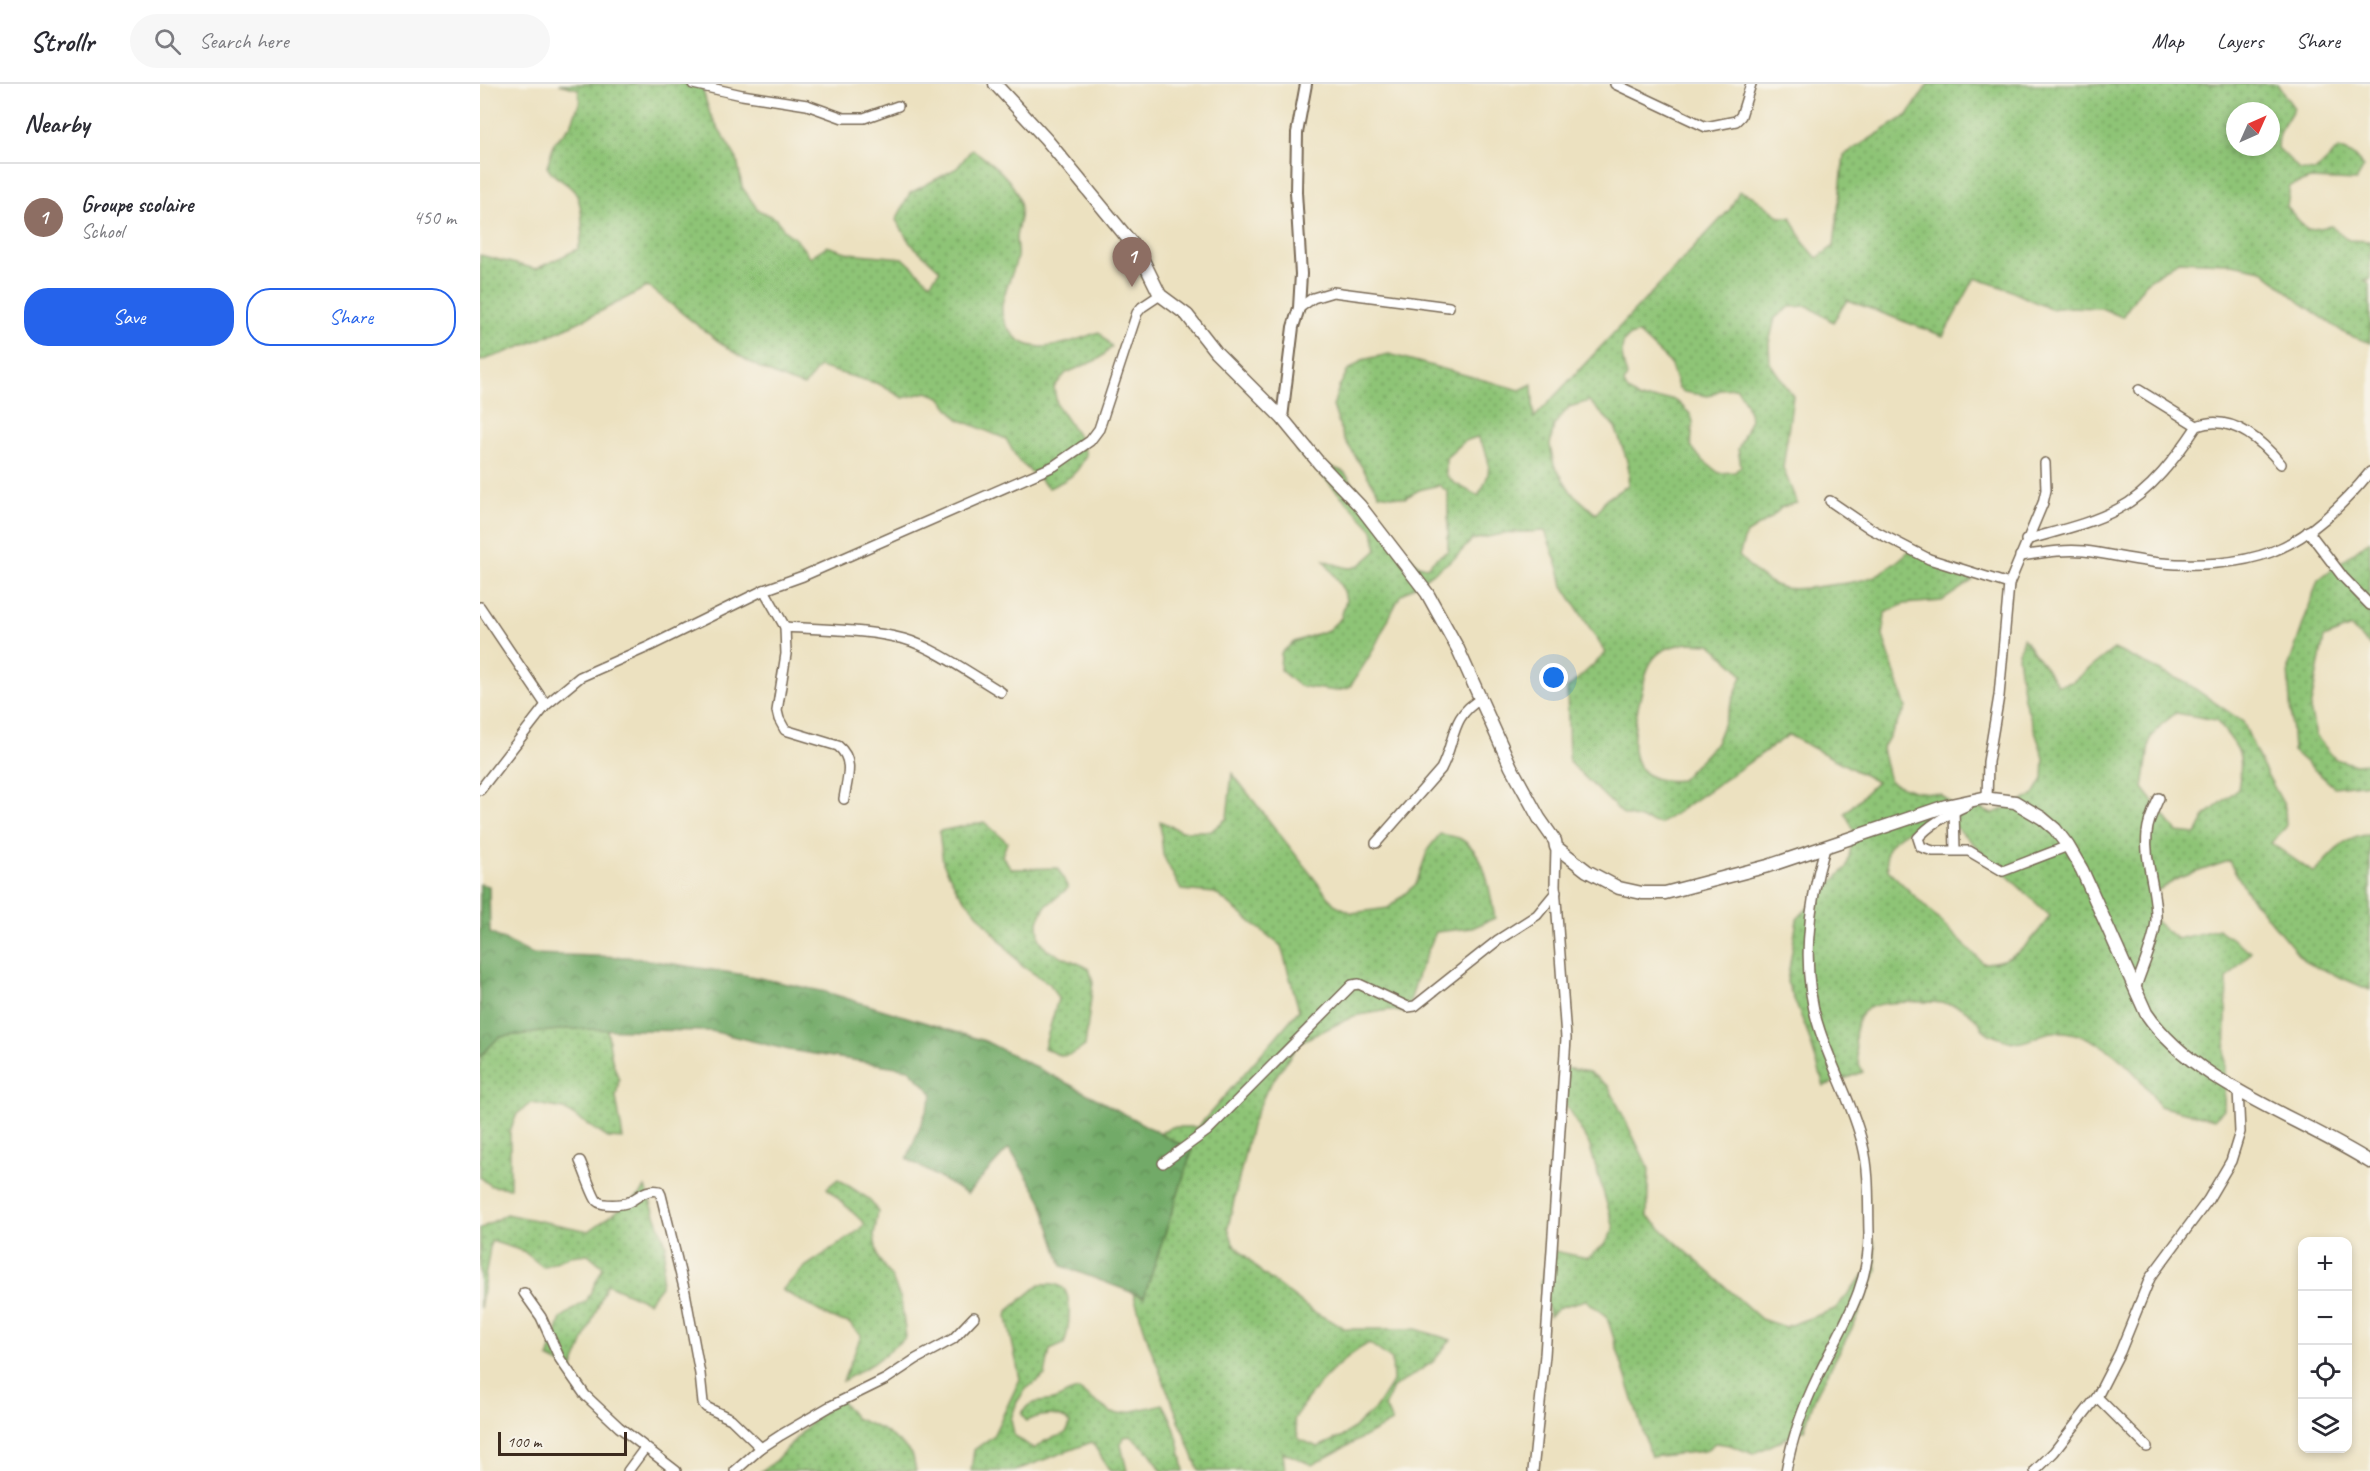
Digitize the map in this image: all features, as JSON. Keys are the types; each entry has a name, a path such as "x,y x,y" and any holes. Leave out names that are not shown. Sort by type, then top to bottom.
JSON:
{"main road":[{"path":"996,84 1046,139 1139,252 1160,295 1187,315 1216,352 1282,418 1319,463 1360,506 1427,593 1458,649 1512,767 1539,818 1555,841 1556,847 1602,880 1619,888 1642,893 1672,891 1768,866 1946,806 1985,799 2015,802 2029,809 2055,829 2068,846 2082,870 2135,991 2157,1031 2175,1049 2198,1066 2370,1162"}],"street":[{"path":"693,84 742,95 807,105 843,118 864,118 898,106"},
{"path":"1282,418 1293,327 1299,308 1301,274 1297,223 1297,134 1306,84"},
{"path":"1615,84 1706,127 1736,121 1741,116 1751,84"},
{"path":"1299,308 1313,298 1333,292 1449,307"},
{"path":"480,790 546,705 580,677 650,646 764,590 803,576 951,512 1054,466 1074,454 1090,441 1099,429 1137,313 1160,295"},
{"path":"2139,390 2197,426 2216,423 2247,431 2268,448 2281,464"},
{"path":"2026,540 2109,513 2131,501 2164,472 2197,426"},
{"path":"2045,463 2046,490 2043,502 2009,584 2002,668 1985,799 1954,812 1923,833 1918,842 1925,850 1969,851 2003,871 2068,846"},
{"path":"2020,556 2057,550 2083,551 2160,563 2194,564 2232,561 2271,552 2308,531 2337,508 2355,492 2370,472"},
{"path":"1830,501 1871,529 1929,559 2009,584"},
{"path":"2308,531 2343,577 2370,605"},
{"path":"764,590 785,627 786,654 777,711 779,719 785,730 838,746 844,751 849,759 844,799"},
{"path":"480,607 546,705"},
{"path":"785,627 873,632 907,640 951,662 1001,692"},
{"path":"1376,843 1441,769 1448,756 1457,722 1467,707 1481,699"},
{"path":"2135,991 2156,922 2155,892 2148,858 2147,833 2151,814 2159,798"},
{"path":"1954,812 1955,850"},
{"path":"1533,1471 1545,1355 1566,1038 1556,892 1556,847"},
{"path":"1786,1471 1801,1414 1818,1375 1849,1318 1860,1288 1867,1257 1869,1234 1867,1173 1863,1147 1854,1117 1818,1028 1811,992 1810,926 1819,868 1826,848"},
{"path":"1164,1163 1207,1131 1352,985 1359,984 1408,1007 1415,1006 1498,940 1537,915 1556,892"},
{"path":"2035,1471 2054,1452 2097,1397 2120,1352 2150,1278 2208,1200 2231,1161 2240,1132 2238,1089"},
{"path":"580,1161 597,1201 603,1204 627,1203 641,1194 654,1190 659,1191 687,1303 703,1403 706,1407 731,1419 761,1448"},
{"path":"524,1293 541,1317 560,1359 585,1395 619,1427 676,1471"},
{"path":"735,1471 761,1448 953,1339 974,1317"},
{"path":"2097,1397 2147,1447"},
{"path":"628,1471 645,1448"}],"green space":[{"path":"559,84 701,84 710,114 737,159 742,187 758,210 775,218 810,257 827,246 849,253 903,258 930,283 940,270 910,243 896,220 910,193 957,168 972,149 994,165 1008,179 1021,208 1016,238 1017,257 1002,305 1003,316 1008,328 1019,340 1029,345 1040,347 1064,344 1099,332 1112,347 1099,359 1066,373 1054,387 1057,405 1080,439 1086,455 1076,472 1049,488 1018,460 1006,439 958,419 940,397 927,392 903,398 879,384 819,367 804,386 782,378 741,357 722,344 648,286 566,328 480,361 480,255 536,269 578,249 580,243 582,218 576,194 547,167 554,143 571,125 580,101 578,89"},
{"path":"1928,84 2277,84 2294,108 2280,131 2280,102 2226,102 2226,156 2280,156 2280,150 2300,170 2316,171 2338,149 2353,155 2364,167 2356,181 2310,179 2290,186 2287,207 2307,230 2331,226 2349,240 2370,241 2370,280 2364,280 2370,285 2370,343 2346,334 2301,303 2262,270 2227,263 2178,261 2146,282 2122,317 2101,308 2050,309 2007,289 1975,278 1943,336 1847,300 1833,322 1808,306 1790,307 1775,318 1769,343 1770,363 1793,396 1783,468 1797,503 1782,507 1770,519 1746,534 1739,556 1765,580 1789,589 1870,578 1888,568 1910,550 1973,580 1942,601 1904,604 1885,613 1883,636 1906,708 1882,749 1890,782 1913,791 1940,794 1954,806 1975,806 1992,814 2033,796 2043,779 2044,758 2024,699 2018,656 2023,638 2058,685 2072,682 2114,649 2188,684 2243,722 2261,763 2285,807 2286,827 2271,843 2314,873 2346,843 2361,836 2370,835 2370,990 2305,962 2248,894 2229,861 2179,878 2155,892 2156,922 2177,939 2218,929 2251,952 2227,978 2224,1109 2214,1119 2159,1106 2128,1066 2100,1044 2084,1037 2052,1032 2022,1042 2013,1042 1986,1032 1977,1020 1963,1009 1938,1003 1898,1002 1867,1009 1858,1021 1855,1039 1857,1057 1863,1072 1824,1086 1807,1031 1787,982 1797,919 1847,867 1854,831 1845,813 1877,782 1789,735 1660,824 1624,815 1569,762 1567,689 1606,653 1563,586 1545,531 1508,533 1472,540 1456,557 1400,596 1371,654 1349,688 1336,691 1299,686 1280,670 1281,653 1294,642 1328,630 1341,618 1346,600 1344,591 1324,560 1353,568 1363,563 1377,550 1373,530 1296,451 1303,448 1321,463 1344,472 1393,533 1402,548 1419,565 1427,567 1448,551 1448,492 1439,485 1419,490 1405,498 1379,494 1343,437 1333,406 1347,372 1362,360 1389,354 1520,390 1532,384 1534,418 1730,209 1739,191 1752,196 1781,217 1791,217 1804,243 1817,258 1834,246 1844,155 1908,115","holes":["1639,334 1670,363 1678,387 1684,392 1708,396 1722,389 1737,388 1746,403 1751,419 1738,449 1741,466 1735,472 1719,473 1701,459 1691,446 1693,422 1691,415 1679,403 1672,399 1640,399 1627,390 1624,383 1627,376 1622,349 1626,339 1631,335","1589,401 1615,427 1626,457 1629,470 1628,485 1605,500 1596,514 1571,492 1554,465 1550,445 1554,425 1569,407","1477,437 1488,459 1488,473 1478,496 1454,483 1446,475 1446,458 1465,441","1688,643 1710,644 1737,668 1742,676 1716,743 1681,780 1662,780 1648,775 1639,766 1635,755 1633,741 1637,710 1649,665 1655,657 1670,647","2176,713 2216,720 2238,751 2241,766 2238,789 2206,815 2196,834 2177,832 2143,788 2150,739 2161,725","1933,817 1945,817 2050,916 2030,942 2014,955 1995,962 1983,963 1888,870 1886,856 1889,846 1900,836"]},
{"path":"2370,540 2370,646 2351,627 2324,638 2310,709 2316,736 2335,759 2353,764 2370,763 2370,783 2334,787 2293,751 2288,668 2318,580"},
{"path":"1232,773 1334,904 1352,913 1388,908 1416,884 1428,849 1440,834 1459,838 1476,852 1481,862 1495,918 1472,928 1436,932 1418,974 1407,1013 1389,1010 1354,1016 1300,1042 1267,1089 1251,1126 1228,1227 1233,1243 1262,1273 1312,1311 1346,1329 1416,1329 1451,1340 1433,1362 1393,1388 1385,1406 1392,1422 1312,1465 1283,1452 1285,1471 1199,1471 1149,1344 1133,1293 1144,1297 1192,1151 1160,1133 1172,1127 1198,1127 1299,1010 1281,946 1215,893 1181,890 1163,855 1160,821 1181,831 1211,831 1227,818","holes":["1369,1343 1392,1360 1393,1381 1376,1408 1345,1435 1318,1447 1299,1439 1294,1420 1300,1409 1316,1387 1347,1357"]},
{"path":"984,822 1007,842 1002,856 1012,869 1058,868 1068,888 1045,907 1038,921 1039,938 1047,950 1089,968 1093,982 1085,1046 1069,1055 1056,1054 1044,1048 1058,999 1050,984 1022,966 958,891 943,863 939,831"},
{"path":"480,884 489,886 490,933 532,954 628,957 745,975 826,992 985,1041 1192,1151 1144,1297 1062,1266 1041,1199 1009,1148 967,1194 907,1159 933,1094 909,1069 789,1050 711,1031 567,1029 499,1037 480,1057"},
{"path":"567,1029 607,1029 612,1060 619,1080 616,1097 623,1139 608,1138 564,1109 531,1103 517,1114 510,1131 510,1188 491,1186 480,1177 480,1057 499,1037"},
{"path":"1564,1068 1589,1072 1609,1087 1649,1169 1647,1216 1761,1319 1785,1327 1835,1309 1869,1269 1874,1240 1877,1271 1858,1317 1815,1397 1804,1430 1753,1454 1730,1445 1715,1443 1705,1451 1651,1457 1607,1317 1586,1300 1560,1307 1549,1316 1544,1290 1540,1283 1554,1251 1588,1258 1606,1243 1614,1228 1589,1144 1560,1095"},
{"path":"838,1179 869,1199 878,1212 874,1236 878,1258 892,1278 901,1300 906,1337 877,1361 843,1381 861,1336 849,1323 831,1318 782,1290 806,1266 853,1235 865,1224 827,1188"},
{"path":"645,1187 666,1244 661,1286 648,1302 607,1284 572,1370 548,1358 561,1318 587,1300 603,1267 588,1254 570,1256 543,1267 523,1251 491,1241 480,1309 480,1229 506,1214 589,1231 641,1194"},
{"path":"1040,1284 1057,1285 1066,1292 1069,1306 1067,1331 1064,1344 1050,1350 1045,1375 1026,1389 1017,1402 1011,1419 1014,1435 1034,1449 1047,1440 1065,1433 1070,1423 1066,1419 1043,1416 1026,1421 1022,1414 1032,1404 1056,1399 1069,1392 1079,1390 1112,1413 1120,1414 1163,1404 1174,1428 1184,1471 1162,1471 1150,1453 1131,1436 1123,1437 1121,1445 1127,1471 1110,1471 1092,1442 1014,1471 971,1471 974,1450 993,1436 1020,1379 1007,1318 1008,1311"},
{"path":"837,1395 855,1418 881,1429 901,1443 913,1456 916,1471 761,1471 773,1463"}],"place":[{"name":"Groupe scolaire","path":"1132,287"}]}
